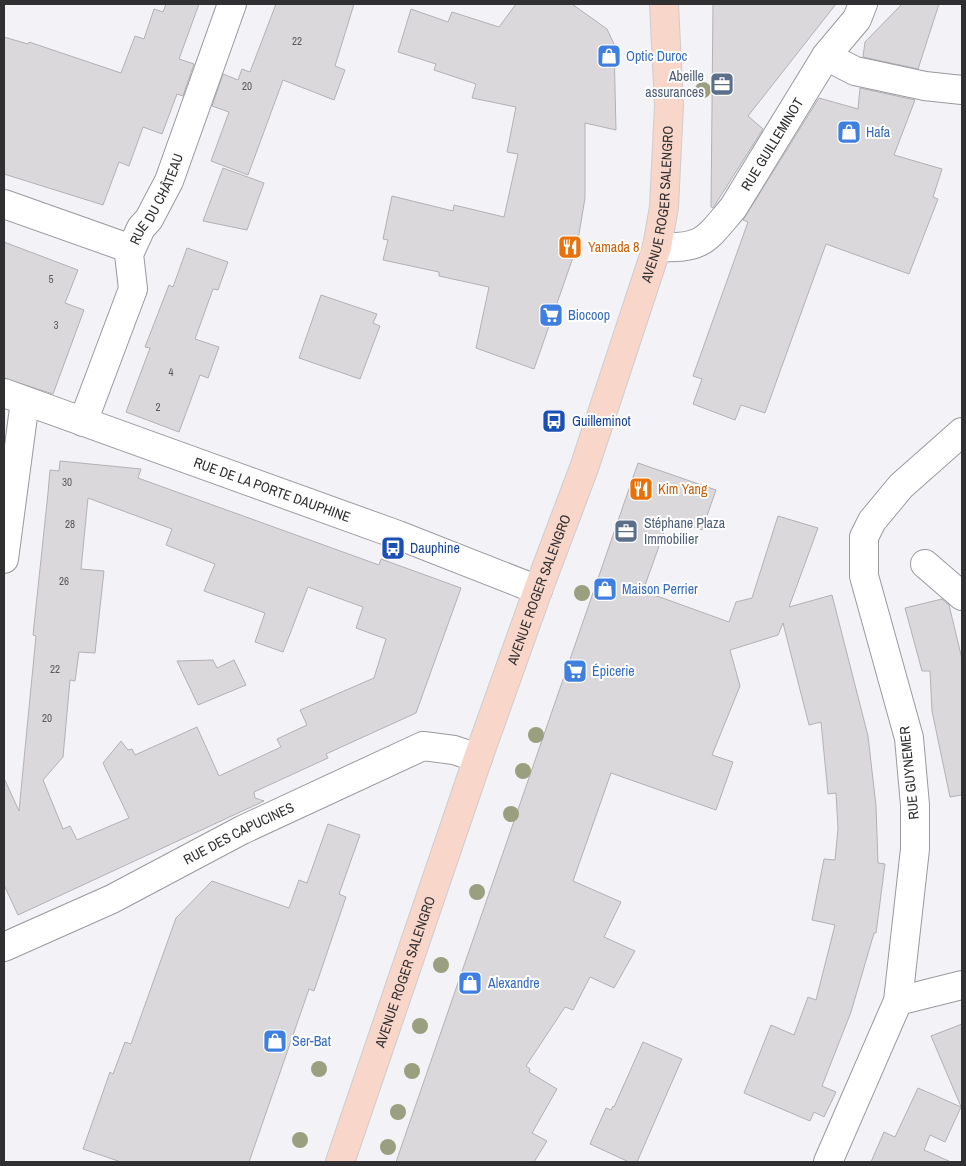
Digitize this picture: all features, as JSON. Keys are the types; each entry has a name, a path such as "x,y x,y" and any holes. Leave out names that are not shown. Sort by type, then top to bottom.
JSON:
{"main road":[{"name":"AVENUE ROGER SALENGRO","path":"340,1162 478,758 584,468 657,247 664,207 669,105 664,4"}],"street":[{"name":"RUE DU CHÂTEAU","path":"84,422 134,289 128,254 169,181 232,4"},
{"name":"RUE GUILLEMINOT","path":"657,247 682,248 703,242 733,208 826,56 864,9"},
{"path":"826,56 855,71 925,86 962,90"},
{"path":"4,204 130,249"},
{"path":"4,559 14,397"},
{"name":"RUE DE LA PORTE DAUPHINE","path":"14,397 398,535 538,590"},
{"name":"RUE GUYNEMER","path":"828,1162 898,1001 915,849 915,805 908,738 864,576 864,537 872,521 901,486 962,432"},
{"path":"925,564 962,596"},
{"name":"RUE DES CAPUCINES","path":"4,947 112,899 242,830 423,746 454,750 478,758"},
{"path":"898,1001 962,985"}],"building":[{"path":"166,4 199,4 179,59 194,64 183,96 177,94 162,134 143,127 129,166 119,162 103,205 4,174 4,37 28,44 29,42 121,73 135,36 144,39 154,9 163,12"},
{"path":"276,4 354,4 335,66 345,70 334,100 283,80 248,175 211,161 229,112 212,106 223,74 238,80 242,69 250,72"},
{"path":"516,4 572,4 607,29 614,44 616,130 585,123 585,198 577,246 534,369 476,348 489,287 439,276 439,272 383,260 388,240 383,239 392,196 453,211 454,205 504,217 518,154 507,152 516,107 472,98 476,84 434,70 436,64 398,52 411,9 448,22 452,12 499,27"},
{"path":"713,4 836,4 748,116 763,129 713,208 711,207"},
{"path":"902,4 939,4 918,69 863,57 865,42"},
{"path":"860,88 915,100 894,155 942,169 933,197 938,199 909,274 826,244 765,413 741,405 735,420 693,404 702,379 693,376 748,222 743,220 819,98 858,109"},
{"path":"223,168 264,183 247,230 203,221"},
{"path":"4,242 78,270 65,303 84,310 53,394 4,378"},
{"path":"187,248 228,262 218,290 213,289 195,339 219,347 208,378 200,375 179,432 126,412 150,348 145,347 169,285 173,287"},
{"path":"321,295 377,314 373,323 380,326 360,379 299,358"},
{"path":"60,461 141,469 138,478 379,565 381,559 461,588 416,713 326,754 328,758 254,792 255,798 264,801 18,915 4,885 4,778 19,811 36,636 33,635 50,470 59,471","holes":["88,498 172,529 166,545 215,564 204,591 265,613 255,642 283,652 308,587 363,607 356,628 386,639 374,678 300,710 307,725 277,739 281,747 219,776 197,727 135,755 132,749 128,750 121,741 103,763 129,818 77,840 70,826 63,829 43,780 63,757 70,680 75,681 79,652 95,653 104,571 81,569"]},
{"path":"638,463 716,490 702,530 669,518 643,591 729,622 736,602 752,598 778,516 818,528 789,607 832,595 868,736 876,806 878,863 885,864 876,933 874,933 851,1012 822,1086 836,1092 824,1117 814,1112 810,1121 744,1093 771,1025 794,1035 808,997 816,1000 835,925 812,920 824,859 835,860 838,828 836,793 828,794 821,722 809,725 783,623 778,635 730,650 740,686 712,755 733,762 716,810 611,773 573,881 621,902 604,937 635,951 614,988 590,977 573,1010 565,1007 526,1066 530,1069 529,1072 557,1089 532,1133 547,1141 534,1162 396,1162"},
{"path":"942,599 949,605 962,659 962,795 950,797 932,711 930,671 922,671 905,608"},
{"path":"213,660 217,668 234,660 246,685 198,705 177,661"},
{"path":"328,824 360,835 339,894 346,897 314,991 309,989 249,1162 121,1162 83,1149 110,1072 113,1074 125,1042 131,1044 176,918 212,881 289,908 299,880 307,883"},
{"path":"962,1024 962,1109 931,1036"},
{"path":"643,1042 682,1059 637,1162 629,1162 590,1144 606,1108 611,1110 614,1107"},
{"path":"918,1088 961,1107 945,1142 930,1135 924,1150 951,1162 871,1162 884,1132 895,1137"}],"place":[{"name":"Optic Duroc","path":"609,56"},
{"name":"Abeille assurances","path":"722,84"},
{"name":"Hafa","path":"849,132"},
{"name":"Yamada 8","path":"570,247"},
{"name":"Biocoop","path":"551,315"},
{"name":"Guilleminot","path":"554,421"},
{"name":"Kim Yang","path":"641,489"},
{"name":"Stéphane Plaza Immobilier","path":"626,531"},
{"name":"Dauphine","path":"393,548"},
{"name":"Maison Perrier","path":"605,589"},
{"name":"Épicerie","path":"575,671"},
{"name":"Alexandre","path":"470,983"},
{"name":"Ser-Bat","path":"275,1041"}]}
